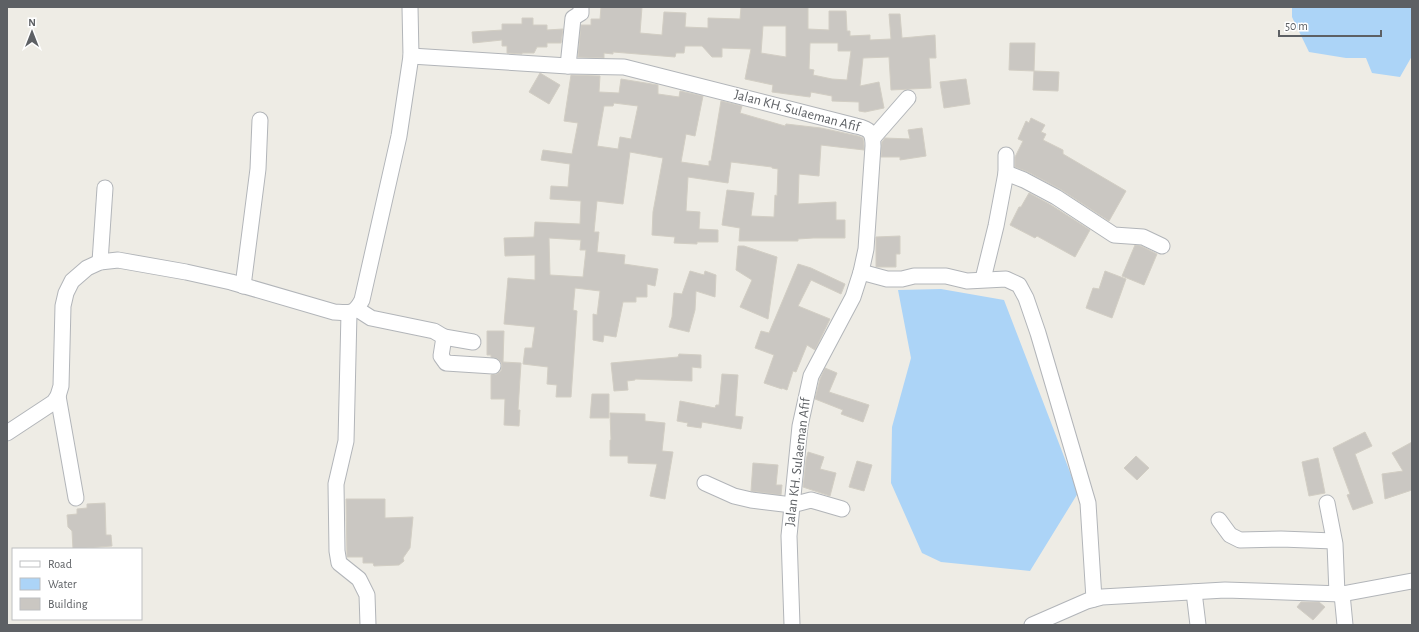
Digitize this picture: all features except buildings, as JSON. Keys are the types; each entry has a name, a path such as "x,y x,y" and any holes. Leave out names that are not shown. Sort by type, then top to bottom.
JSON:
{"street":[{"path":"368,625 366,595 359,579 340,563 336,551 336,484 346,441 353,311 362,300 399,136 411,56 410,7"},
{"path":"568,66 573,18 581,13 581,7"},
{"name":"Jalan KH. Sulaeman Afif","path":"411,56 568,66 624,67 865,128 870,132 873,138 866,249 861,272 853,297 811,376 800,426 789,536 792,625"},
{"path":"873,138 908,98"},
{"path":"243,286 258,168 260,120"},
{"path":"983,279 996,226 1006,173 1006,155"},
{"path":"1006,173 1024,180 1056,197 1114,235 1143,236 1162,246"},
{"path":"100,262 106,188"},
{"path":"7,432 54,402 58,396 61,386 63,306 66,293 72,281 87,268 100,262 118,260 186,272 232,282 334,312 353,311 371,318 434,331 444,337 473,342"},
{"path":"861,272 887,279 902,279 914,276 946,276 967,281 1006,279 1018,286 1026,298 1038,333 1088,503 1094,599"},
{"path":"444,337 441,356 446,363 493,366"},
{"path":"58,396 76,498"},
{"path":"705,483 734,496 746,499 792,505 811,500 842,508"},
{"path":"1326,503 1334,541 1345,625"},
{"path":"1219,520 1230,535 1240,540 1334,541"},
{"path":"1032,625 1102,597 1225,590 1340,594 1412,581"},
{"path":"1194,592 1198,625"}],"water":[{"path":"1292,7 1412,7 1412,56 1400,77 1372,73 1366,58 1346,58 1309,52 1292,17"},
{"path":"941,289 1004,300 1078,493 1030,571 941,562 922,553 891,483 892,427 911,358 898,290"}]}
